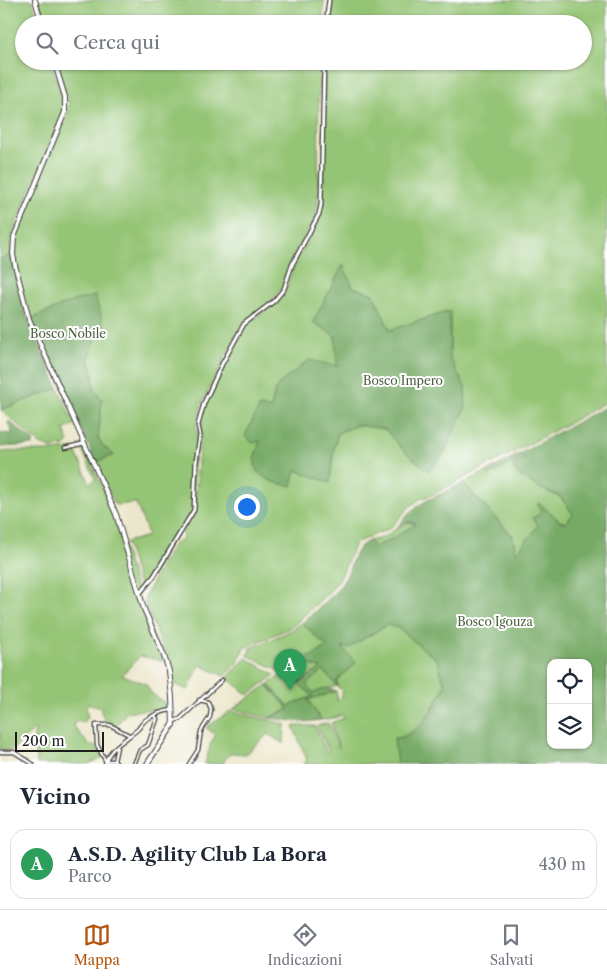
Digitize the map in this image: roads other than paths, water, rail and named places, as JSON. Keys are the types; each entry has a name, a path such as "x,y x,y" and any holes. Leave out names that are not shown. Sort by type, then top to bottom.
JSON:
{"main road":[{"path":"35,0 39,15"},
{"path":"57,70 65,97 65,115 16,230 13,254 20,289 32,327 116,514 144,609 169,671 174,721 172,728 148,764"}],"street":[{"path":"327,15 329,0"},
{"path":"140,593 154,576 194,510 196,462 200,435 198,425 204,403 222,364 244,325 274,301 284,289 292,265 319,214 321,205 324,70"},
{"path":"65,448 85,443"},
{"path":"174,721 180,719 222,680"},
{"path":"189,764 198,750 200,731 212,711 208,702 199,700"},
{"path":"105,763 110,753 148,718 173,710"},
{"path":"134,764 140,750 148,745 156,719 155,716"},
{"path":"105,763 97,745 96,725 110,725 130,734"},
{"path":"114,761 117,747"},
{"path":"0,752 14,752 33,764"},
{"path":"105,763 114,761"},
{"path":"114,761 117,764"}],"place":[{"name":"A.S.D. Agility Club La Bora","path":"290,690"}],"park label":[{"name":"Bosco Nobile","path":"68,333"},
{"name":"Bosco Impero","path":"403,380"},
{"name":"Bosco Igouza","path":"495,621"}]}
